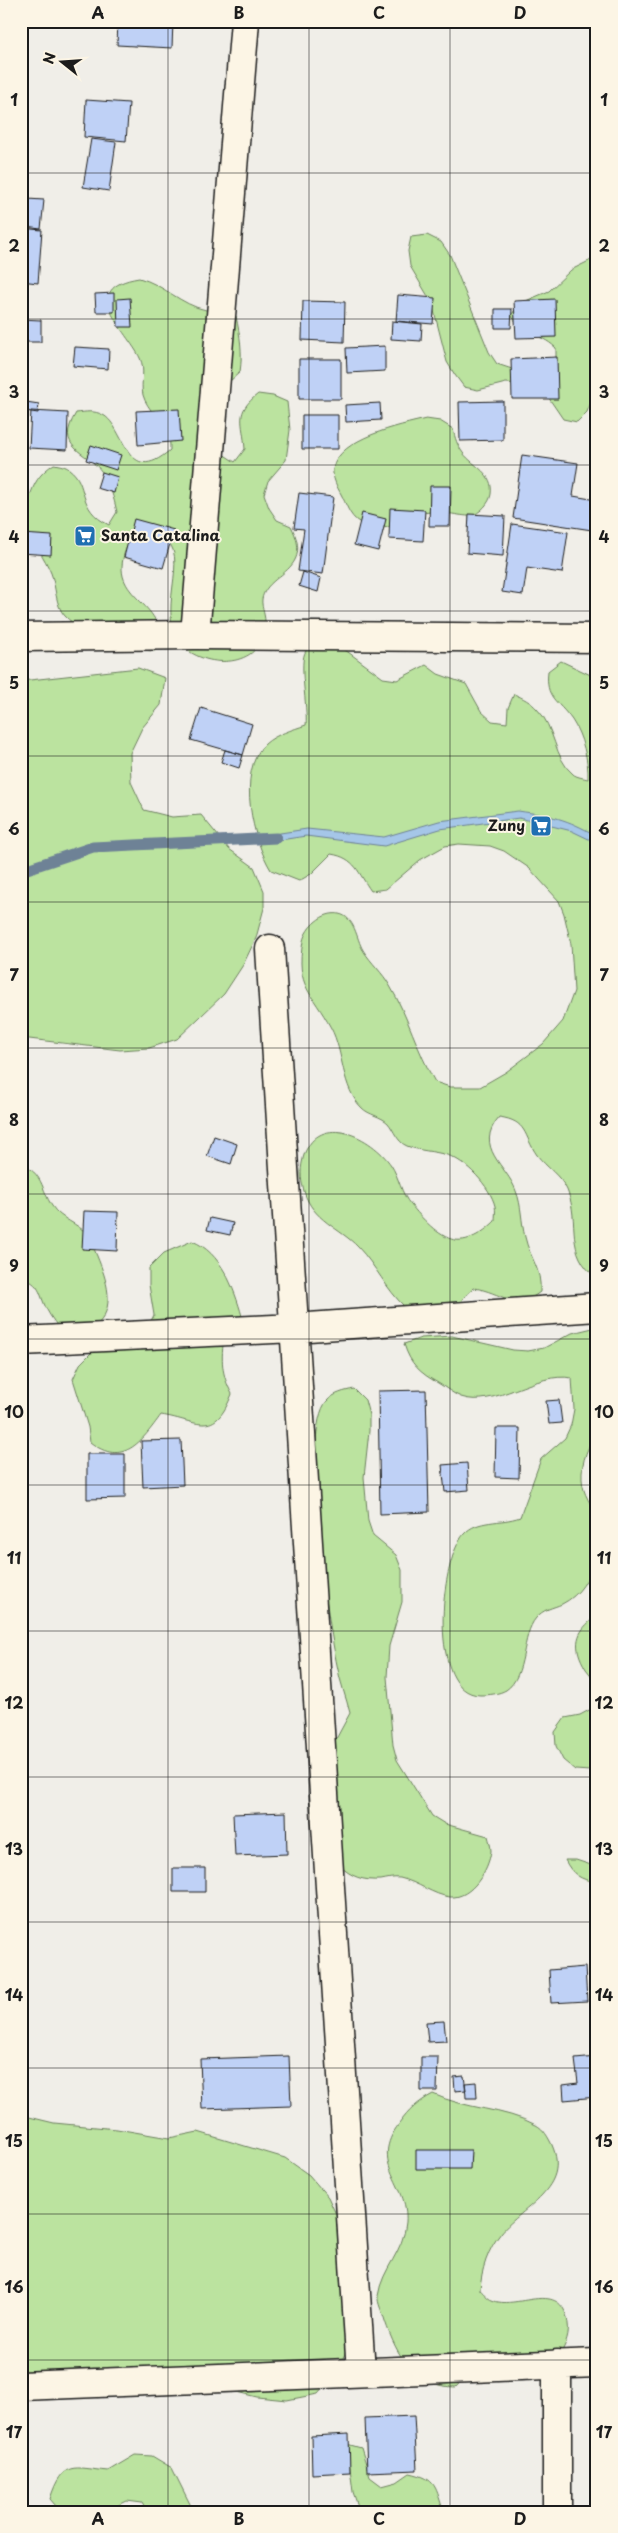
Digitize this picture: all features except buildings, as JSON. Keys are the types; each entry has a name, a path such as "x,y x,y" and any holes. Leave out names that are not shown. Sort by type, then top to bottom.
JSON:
{"street":[{"path":"195,635 245,21"},
{"path":"21,637 195,635 597,638"},
{"path":"270,949 361,2372"},
{"path":"21,1341 294,1328 597,1307"},
{"path":"21,2386 597,2363"},
{"path":"556,2364 557,2512"}],"green space":[{"path":"427,235 441,242 450,255 489,352 497,364 512,369 556,364 556,348 544,339 528,332 511,315 521,303 549,291 571,270 597,257 597,388 587,412 577,422 563,419 546,394 521,384 506,383 478,390 464,387 447,362 432,303 410,266 408,251 411,237"},
{"path":"139,278 156,285 188,304 211,311 223,310 236,316 241,344 241,365 240,372 229,382 223,454 235,462 245,449 242,424 243,412 250,401 258,394 273,396 287,402 290,430 286,460 268,481 264,494 269,508 277,520 291,526 297,541 297,553 294,562 272,583 262,599 265,625 262,639 256,649 246,656 235,660 209,660 197,656 186,649 176,636 171,621 175,571 174,556 171,545 161,537 134,533 124,554 122,569 125,582 157,622 160,636 155,651 120,645 94,635 65,616 57,601 51,573 27,527 25,518 33,488 40,476 54,464 66,467 75,475 87,504 98,518 109,525 117,512 105,476 70,442 70,425 76,413 93,412 103,415 117,431 128,451 135,459 144,463 155,460 170,450 166,430 148,406 143,395 143,367 140,358 117,323 108,301 111,291 120,283"},
{"path":"426,419 440,421 453,429 463,453 486,475 489,481 491,494 487,504 478,513 471,516 430,512 387,527 378,528 369,527 359,522 350,513 335,482 333,469 337,458 358,441 387,429"},
{"path":"320,643 348,652 383,678 397,680 426,665 438,674 466,684 481,711 492,721 507,723 508,708 514,694 527,700 537,709 548,724 558,751 567,768 574,775 588,779 586,756 582,741 572,720 550,693 548,688 548,671 561,661 597,678 597,1278 580,1258 576,1247 573,1214 567,1190 557,1176 537,1155 524,1130 508,1119 499,1117 492,1128 489,1138 494,1156 516,1191 525,1237 539,1277 540,1292 531,1298 516,1301 474,1288 463,1298 457,1311 405,1307 392,1293 358,1247 327,1223 308,1201 301,1177 304,1155 312,1142 322,1134 334,1131 346,1133 372,1145 391,1165 408,1201 425,1221 442,1235 455,1240 472,1238 495,1221 495,1208 492,1198 483,1183 469,1168 447,1155 407,1146 398,1139 388,1123 362,1108 355,1100 346,1080 331,1028 303,979 301,956 303,941 308,930 316,921 333,914 339,914 349,919 363,950 387,981 396,997 435,1082 450,1087 480,1087 506,1072 543,1044 563,1021 574,991 571,944 559,901 529,868 504,851 490,846 459,844 445,846 420,860 386,889 371,891 356,867 346,859 331,854 311,874 299,881 271,870 258,842 250,807 251,771 256,756 265,744 279,735 306,725 303,674 304,656 307,650"},
{"path":"138,668 165,678 161,705 142,728 130,753 131,782 144,810 172,817 201,815 229,849 254,867 264,891 264,908 256,938 243,965 224,994 177,1039 149,1048 120,1050 21,1038 21,681"},
{"path":"21,1165 34,1172 38,1177 48,1200 56,1211 84,1231 91,1240 104,1274 108,1303 106,1312 101,1320 91,1329 63,1333 54,1322 36,1286 21,1277"},
{"path":"192,1241 211,1253 225,1272 242,1316 236,1328 224,1337 222,1352 226,1380 232,1394 219,1418 212,1422 204,1424 195,1423 161,1415 147,1434 131,1448 122,1452 102,1449 90,1442 88,1427 73,1379 80,1364 91,1353 146,1330 154,1315 149,1285 149,1268 164,1253"},
{"path":"597,1327 598,1423 584,1459 582,1472 584,1490 596,1514 598,1524 597,1543 592,1566 587,1579 574,1596 539,1615 531,1625 521,1666 513,1684 500,1692 480,1695 463,1689 452,1673 445,1651 443,1625 444,1597 455,1549 469,1529 482,1524 520,1517 541,1459 565,1438 571,1425 574,1409 572,1378 558,1377 544,1380 488,1398 474,1399 461,1397 421,1372 409,1357 404,1344 421,1338 452,1336 513,1350 528,1351 544,1348 572,1333"},
{"path":"354,1389 365,1400 369,1415 364,1477 368,1521 373,1536 396,1555 402,1570 402,1602 389,1646 387,1677 393,1745 397,1760 432,1816 445,1824 488,1836 490,1845 490,1858 478,1882 465,1893 458,1896 444,1896 400,1878 363,1879 348,1873 339,1865 328,1754 350,1713 337,1665 322,1570 315,1486 315,1449 319,1419 327,1401 336,1394"},
{"path":"597,1616 597,1764 590,1771 575,1770 563,1760 556,1746 555,1732 565,1718 580,1715 593,1708 596,1692 594,1681 582,1661 578,1640 584,1627"},
{"path":"565,1860 576,1860 597,1867 597,1882 577,1876"},
{"path":"433,2094 458,2103 511,2115 536,2125 544,2131 549,2139 556,2160 555,2173 550,2185 532,2205 510,2223 492,2246 484,2267 480,2290 491,2299 501,2302 535,2299 555,2301 562,2307 568,2323 567,2339 564,2347 562,2351 466,2376 456,2387 441,2386 429,2382 409,2367 395,2346 378,2299 380,2286 401,2242 406,2222 402,2196 388,2162 387,2151 391,2138 410,2110"},
{"path":"21,2113 25,2116 54,2123 117,2129 169,2138 198,2132 285,2158 309,2175 328,2197 341,2225 349,2345 336,2373 318,2394 287,2400 257,2397 228,2390 21,2395"},
{"path":"347,2444 361,2448 370,2477 382,2486 397,2482 410,2473 426,2478 437,2491 444,2512 360,2512 353,2492"},
{"path":"135,2455 152,2456 172,2468 194,2512 147,2512 142,2503 127,2501 104,2512 61,2512 50,2499 60,2477 65,2472 78,2468 108,2471"}],"water":[{"path":"518,811 567,821 597,836 597,843 572,831 519,818 440,829 384,846 306,836 261,843 260,836 307,829 384,837 439,821"}],"waterway":[{"path":"21,871 93,847 276,838"}],"place":[{"name":"Santa Catalina","path":"85,536"},
{"name":"Zuny","path":"541,826"}]}
